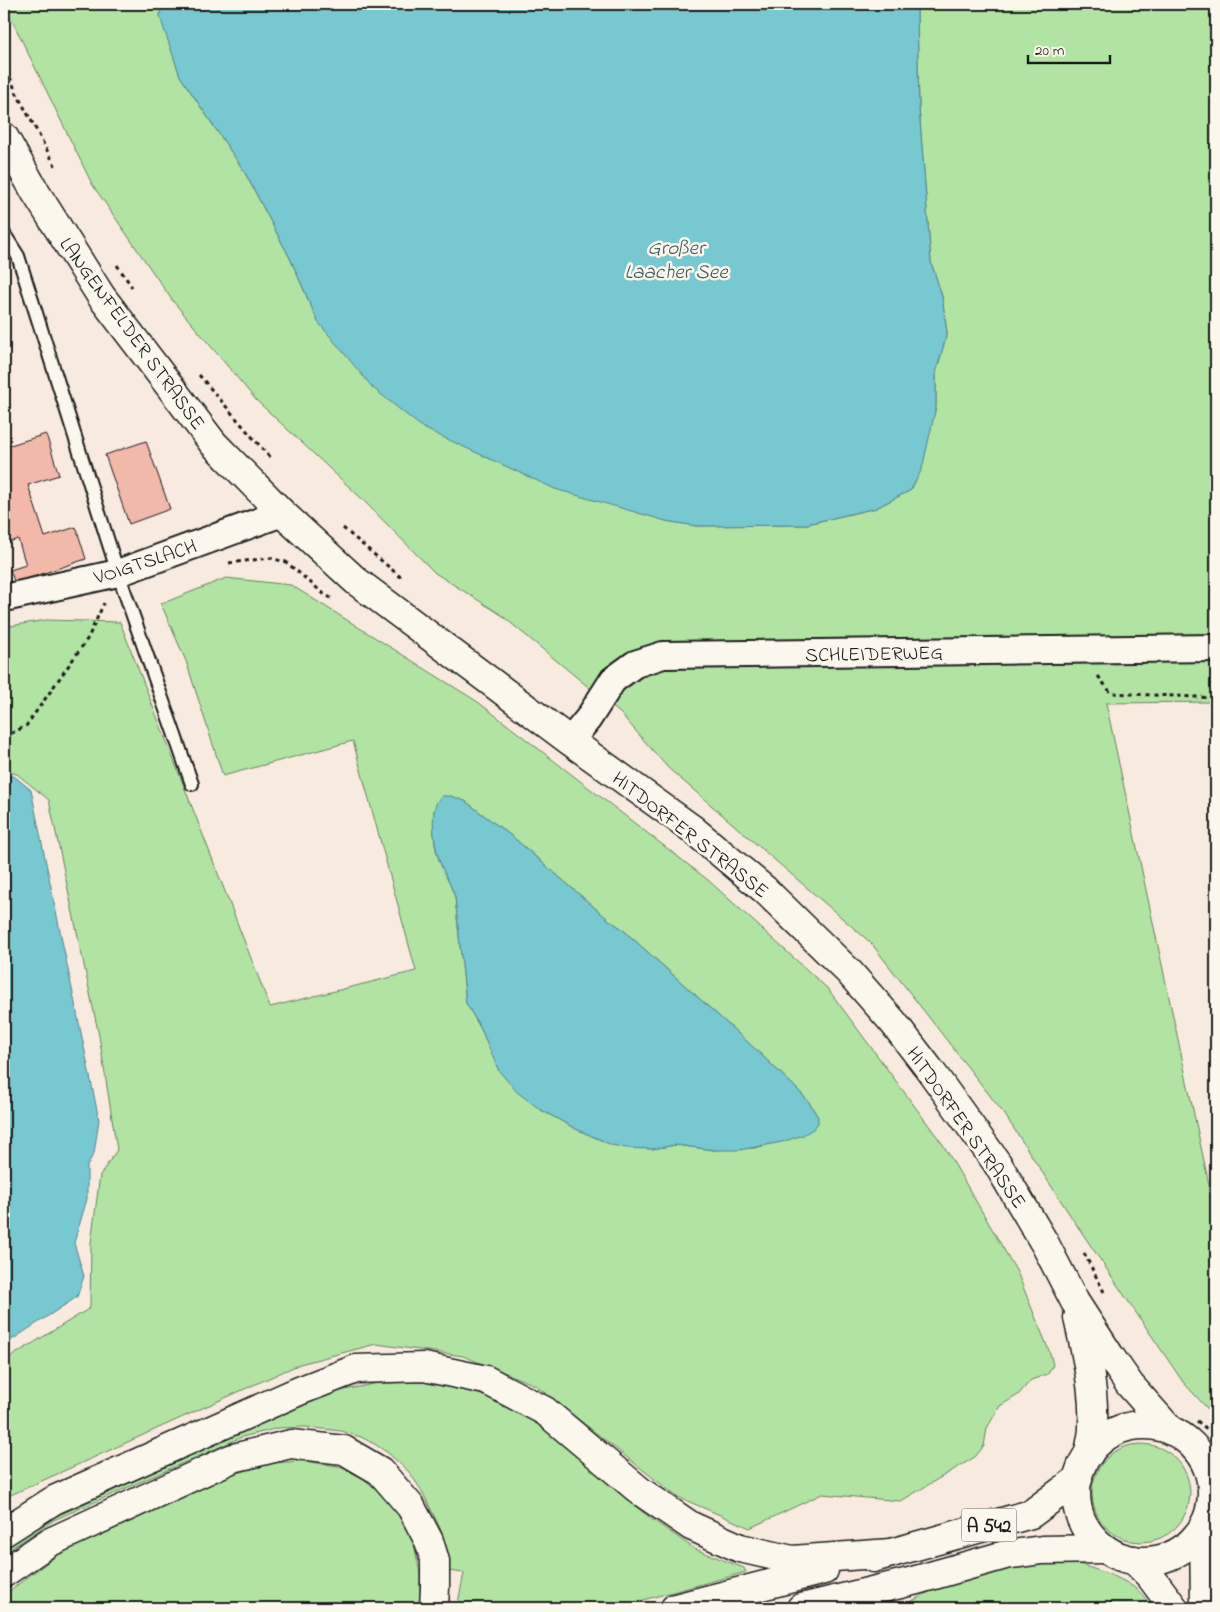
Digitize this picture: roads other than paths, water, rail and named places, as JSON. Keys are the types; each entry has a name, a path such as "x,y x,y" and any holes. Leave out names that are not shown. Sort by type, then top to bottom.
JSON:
{"main road":[{"name":"LANGENFELDER STRASSE","path":"4,136 36,193 107,303 213,443 282,513"},
{"name":"HITDORFER STRASSE","path":"282,513 356,581 570,741 691,828 765,890 849,972 893,1022 930,1070 996,1164 1040,1235 1075,1302 1130,1385 1171,1431"},
{"name":"HITDORFER STRASSE","path":"1075,1302 1089,1368 1092,1398 1094,1428 1089,1454"},
{"path":"4,1532 54,1500 299,1391 356,1369 424,1366 486,1380 545,1411 640,1491 690,1526 740,1548 792,1560 891,1553"},
{"path":"1204,1526 1191,1542 1174,1554 1155,1561 1134,1560 1118,1556 1104,1549 1090,1535 1080,1518 1076,1498 1078,1478 1082,1466 1101,1440 1117,1431 1135,1426 1153,1426 1171,1431 1190,1443 1204,1460 1211,1482 1211,1504 1204,1526 1205,1608"},
{"path":"4,1573 48,1543 232,1458 291,1444 344,1450 380,1471 411,1507 429,1541 435,1561 434,1608"},
{"name":"A 542","path":"675,1608 891,1553 1031,1514 1078,1478"},
{"name":"A 542","path":"801,1608 913,1581 1005,1555 1042,1550 1104,1549"},
{"path":"1134,1560 1150,1576 1174,1608"},
{"path":"889,1608 913,1581"}],"street":[{"name":"VOIGTSLACH","path":"4,598 118,573 282,513"},
{"name":"SCHLEIDERWEG","path":"570,741 588,719 613,680 635,664 663,655 1216,648"}],"lane":[{"path":"4,234 18,256 118,573 192,784"}],"water":[{"name":"Großer Laacher See","path":"161,4 918,4 919,108 931,262 942,296 947,333 936,373 936,407 922,469 911,490 876,508 803,525 696,526 666,521 555,489 423,428 373,388 318,322 290,258 244,171 180,76 160,17"},
{"path":"4,776 14,776 31,790 99,1120 94,1153 87,1166 87,1199 74,1243 84,1276 77,1297 4,1345"},
{"path":"442,796 451,796 465,801 514,838 609,920 621,928 796,1088 808,1101 818,1117 818,1123 813,1129 803,1135 782,1142 740,1150 714,1150 676,1145 652,1149 627,1148 612,1145 576,1129 541,1110 517,1092 499,1071 481,1029 466,1003 455,897 439,861 434,833 435,807"}]}
